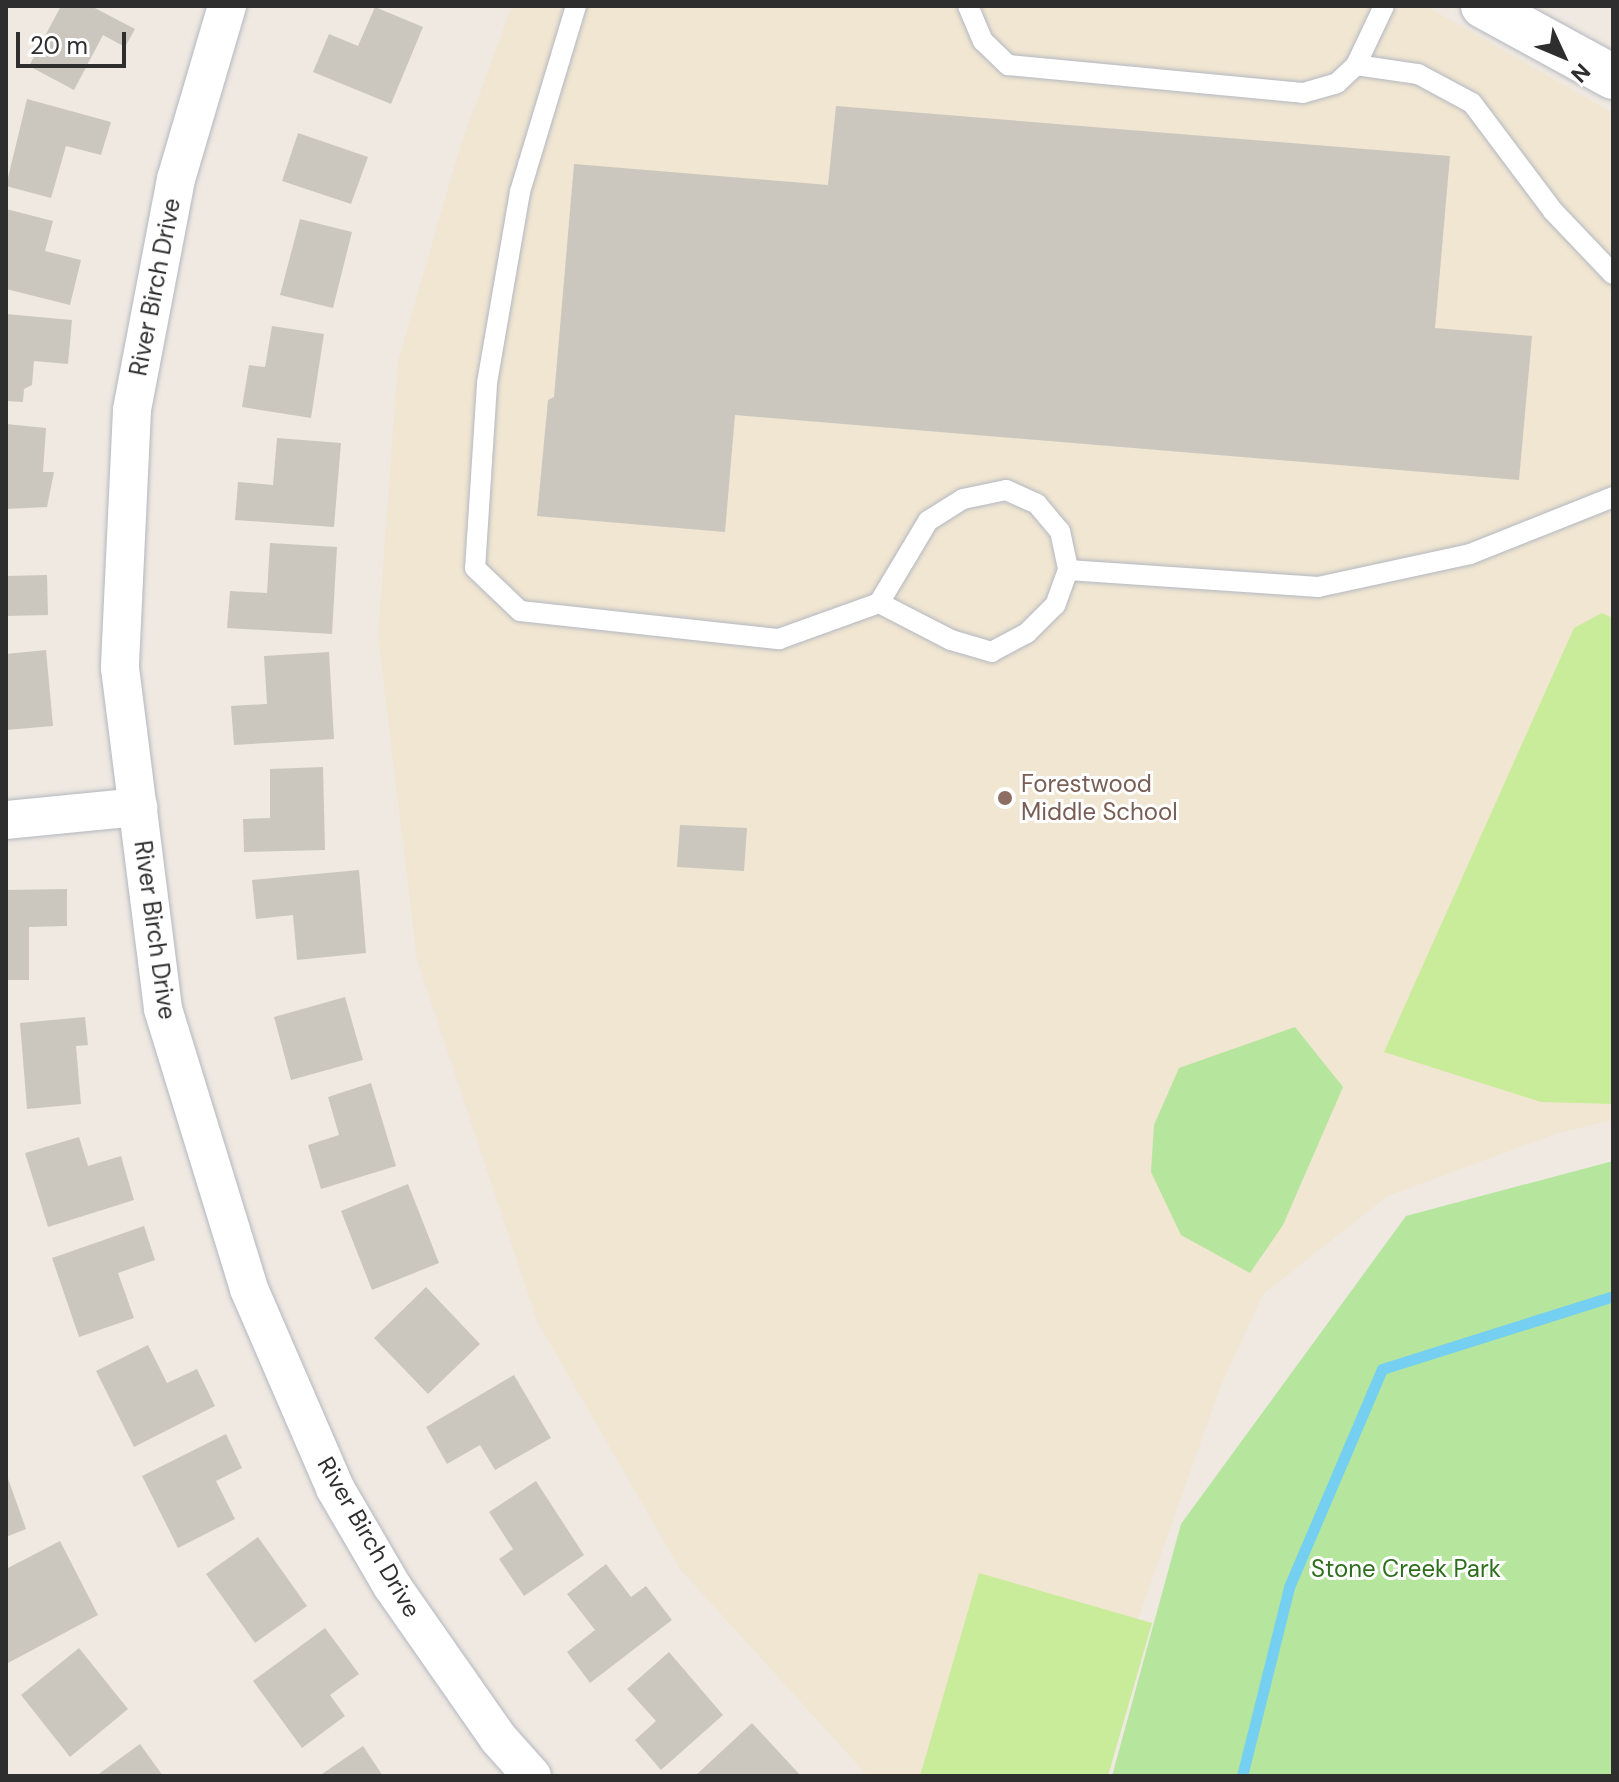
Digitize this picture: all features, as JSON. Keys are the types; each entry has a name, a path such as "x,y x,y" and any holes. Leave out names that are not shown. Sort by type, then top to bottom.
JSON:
{"main road":[{"path":"1483,6 1613,77"}],"street":[{"name":"River Birch Drive","path":"227,6 176,179 132,410 120,668 163,1009 249,1289 349,1512 410,1611 498,1738 532,1776"},
{"path":"6,820 138,807"}],"lane":[{"path":"576,6 520,192 487,384 475,568 520,611 779,639 879,603 928,521 963,499 1006,490 1037,504 1060,531 1068,570 1055,605 1027,633 992,652 951,640 879,603"},
{"path":"968,6 983,41 1008,65 1303,93 1337,83 1356,65 1384,6"},
{"path":"1356,65 1418,74 1472,103 1553,211 1613,274"},
{"path":"1068,570 1318,587 1470,554 1613,497"}],"shaded area":[{"name":"Forestwood Middle School","path":"512,6 1426,6 1613,113 1613,1120 1558,1133 1388,1196 1263,1294 1220,1388 1128,1647 1095,1776 868,1776 680,1569 537,1321 417,960 378,636 398,362 460,147"}],"green space":[{"path":"1602,613 1613,618 1613,1104 1541,1102 1384,1052 1574,628"},
{"path":"1295,1027 1343,1087 1283,1225 1250,1273 1181,1235 1151,1172 1154,1125 1179,1068"},
{"name":"Stone Creek Park","path":"1613,1161 1613,1776 1112,1776 1181,1524 1406,1216"},
{"path":"979,1573 1152,1623 1108,1776 920,1776"}],"building":[{"path":"61,6 91,6 135,29 125,47 103,35 74,90 29,66"},
{"path":"375,7 423,27 391,104 313,72 329,34 358,46"},
{"path":"27,99 111,122 101,155 66,146 51,198 6,186"},
{"path":"836,106 1450,156 1435,328 1532,336 1519,480 735,415 725,532 537,516 548,400 554,397 574,164 828,185"},
{"path":"298,133 368,157 351,204 282,181"},
{"path":"6,209 53,221 45,251 81,260 70,305 6,289"},
{"path":"300,219 352,232 333,308 280,295"},
{"path":"6,314 72,320 68,364 34,361 32,385 24,389 23,402 6,401"},
{"path":"272,326 324,334 311,418 242,407 249,365 265,367"},
{"path":"6,424 46,428 43,472 54,472 47,507 6,509"},
{"path":"277,438 341,443 334,527 235,520 238,482 273,485"},
{"path":"270,543 337,547 332,634 227,628 230,591 267,593"},
{"path":"47,575 48,615 6,616 6,576"},
{"path":"46,650 53,726 6,730 6,654"},
{"path":"329,652 334,739 234,745 231,706 267,704 264,656"},
{"path":"323,767 325,850 244,852 243,819 270,818 270,769"},
{"path":"680,825 747,828 744,871 677,867"},
{"path":"359,870 366,953 297,960 293,915 256,919 252,880"},
{"path":"67,889 67,926 29,927 29,980 6,980 6,890"},
{"path":"345,997 363,1060 291,1080 274,1017"},
{"path":"85,1017 88,1045 76,1046 81,1104 27,1109 20,1023"},
{"path":"371,1083 396,1166 321,1189 308,1145 339,1135 328,1097"},
{"path":"79,1137 88,1166 121,1156 134,1200 48,1227 25,1153"},
{"path":"408,1184 439,1263 372,1290 341,1211"},
{"path":"144,1226 155,1260 118,1273 134,1318 79,1337 52,1258"},
{"path":"426,1287 480,1344 428,1394 374,1338"},
{"path":"148,1345 167,1383 197,1369 215,1406 134,1447 96,1371"},
{"path":"514,1375 551,1438 495,1470 480,1445 447,1464 426,1427"},
{"path":"226,1434 242,1468 216,1481 235,1519 178,1548 142,1476"},
{"path":"6,1473 26,1529 6,1537"},
{"path":"536,1481 584,1555 524,1596 499,1559 513,1549 489,1512"},
{"path":"258,1537 307,1606 255,1643 206,1574"},
{"path":"60,1541 98,1615 8,1663 6,1569"},
{"path":"606,1564 631,1597 646,1586 672,1620 590,1683 567,1652 595,1630 567,1594"},
{"path":"325,1628 359,1674 330,1695 345,1716 302,1748 253,1681"},
{"path":"79,1648 128,1709 70,1757 21,1695"},
{"path":"669,1652 723,1715 661,1770 635,1740 656,1721 627,1689"},
{"path":"752,1723 801,1776 695,1776"},
{"path":"140,1744 163,1776 96,1776"},
{"path":"363,1746 383,1776 319,1776"}],"waterway":[{"path":"1242,1776 1289,1587 1382,1369 1613,1296"}],"place":[{"name":"Forestwood Middle School","path":"1005,798"}]}
